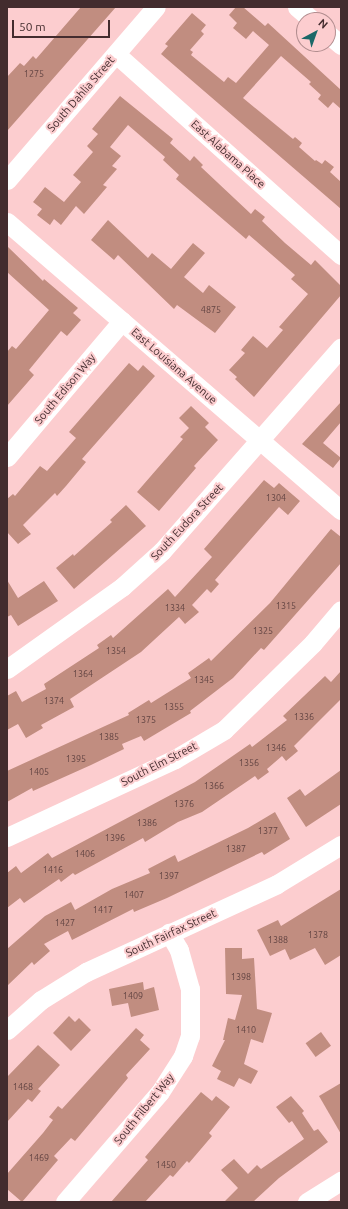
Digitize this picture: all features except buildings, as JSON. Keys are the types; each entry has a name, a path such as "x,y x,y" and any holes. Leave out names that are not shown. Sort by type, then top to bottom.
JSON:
{"street":[{"name":"South Dahlia Street","path":"7,180 156,7"},
{"name":"East Alabama Place","path":"116,54 341,255"},
{"name":"East Louisiana Avenue","path":"7,222 341,510"},
{"name":"South Edison Way","path":"7,457 122,321"},
{"name":"South Eudora Street","path":"7,669 122,587 144,568 183,529 341,347"},
{"name":"South Elm Street","path":"7,837 175,759 224,730 313,643 341,610"},
{"name":"South Fairfax Street","path":"7,1030 62,986 169,933 277,884 341,845"},
{"name":"South Filbert Way","path":"64,1202 160,1092 183,1056 190,1036 190,989 179,950 169,933"},
{"path":"308,1202 341,1181"}]}
